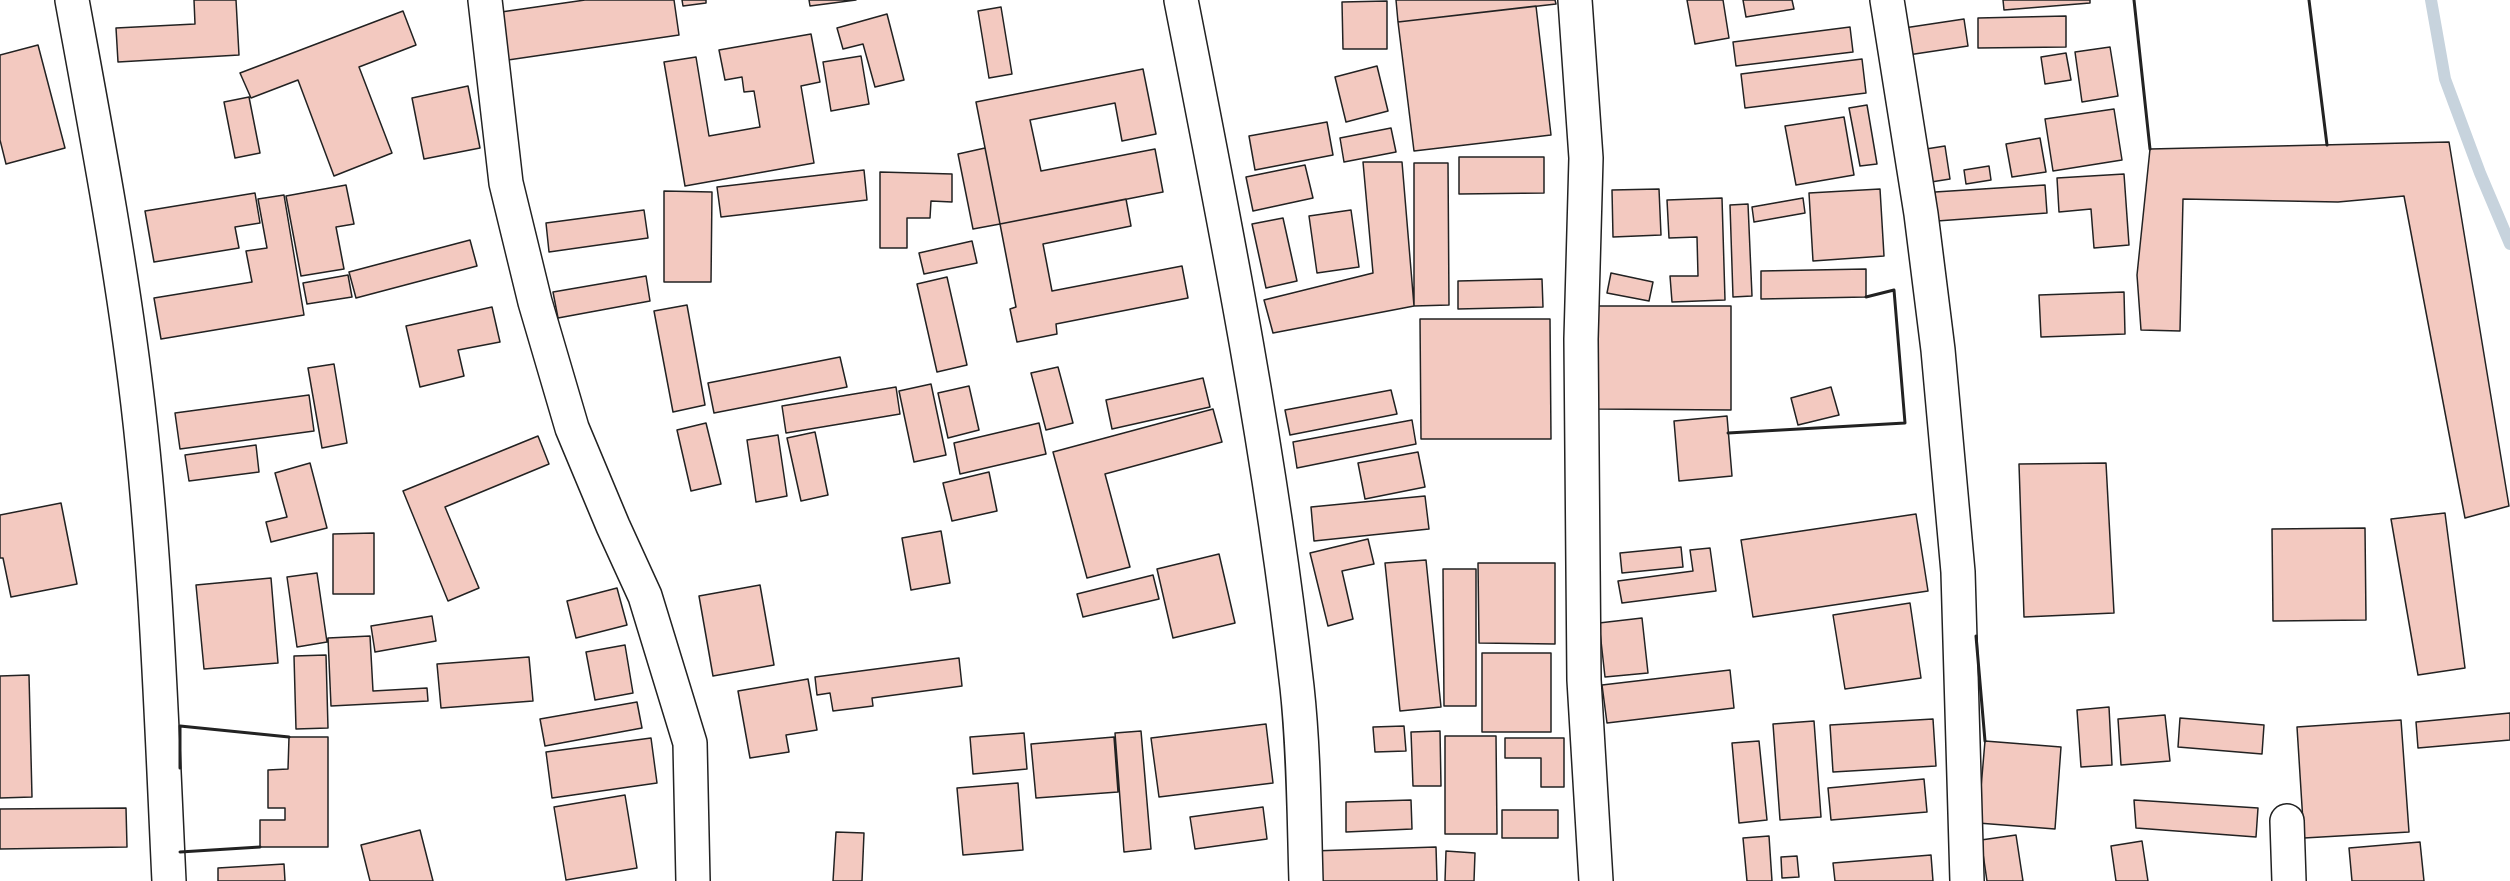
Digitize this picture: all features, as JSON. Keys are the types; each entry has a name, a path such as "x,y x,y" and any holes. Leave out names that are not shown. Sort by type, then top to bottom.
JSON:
{"street":[{"path":"72,0 102,168 135,379 149,507 169,881"},
{"path":"485,0 506,183 535,302 573,428 613,526 645,596 690,743 693,881"},
{"path":"1181,0 1220,196 1270,482 1297,689 1306,881"},
{"path":"1575,0 1586,158 1581,339 1584,680 1596,881"},
{"path":"1887,0 1921,214 1958,572 1967,881"},
{"path":"2287,821 2289,881"}],"building":[{"path":"194,0 236,0 239,55 118,62 116,28 195,24"},
{"path":"585,0 674,0 679,35 508,60 501,12"},
{"path":"682,0 706,0 706,3 683,6"},
{"path":"809,0 856,0 810,6"},
{"path":"1396,0 1555,0 1556,4 1398,22"},
{"path":"1687,0 1723,0 1729,38 1695,44"},
{"path":"1743,0 1792,0 1794,9 1746,17"},
{"path":"2003,0 2090,0 2090,3 2004,10"},
{"path":"1387,1 1387,49 1343,49 1342,2"},
{"path":"1536,6 1551,135 1414,151 1398,22"},
{"path":"1001,7 1012,74 989,78 978,11"},
{"path":"403,11 416,45 359,67 392,153 334,176 298,80 251,98 240,73"},
{"path":"887,14 904,80 875,87 863,44 843,49 837,28"},
{"path":"2066,16 2066,47 1978,48 1978,18"},
{"path":"1964,19 1968,46 1908,55 1904,28"},
{"path":"1850,27 1853,52 1736,66 1733,42"},
{"path":"811,34 820,82 801,86 814,163 685,186 664,62 696,57 709,136 760,127 754,91 744,92 742,77 725,80 719,50"},
{"path":"38,45 65,148 6,164 0,140 0,55"},
{"path":"2110,47 2118,96 2082,102 2075,52"},
{"path":"2066,53 2071,80 2045,84 2041,57"},
{"path":"861,56 869,104 831,111 823,62"},
{"path":"1862,59 1866,93 1745,108 1741,74"},
{"path":"1377,66 1388,111 1346,122 1335,77"},
{"path":"1143,69 1156,134 1122,141 1115,103 1030,120 1041,171 1155,149 1163,192 1000,224 976,102"},
{"path":"468,86 480,148 424,159 412,98"},
{"path":"249,97 260,153 235,158 224,102"},
{"path":"1867,105 1877,164 1860,166 1849,108"},
{"path":"2114,109 2122,160 2053,171 2045,119"},
{"path":"1844,117 1854,175 1796,185 1785,126"},
{"path":"1327,122 1333,155 1255,170 1249,136"},
{"path":"1391,128 1396,152 1344,162 1340,138"},
{"path":"2040,138 2046,172 2012,177 2006,144"},
{"path":"2449,142 2509,506 2465,518 2404,196 2338,202 2183,199 2180,331 2141,330 2137,275 2150,149"},
{"path":"1945,146 1950,179 1931,182 1926,149"},
{"path":"985,148 1000,224 973,229 958,154"},
{"path":"1459,157 1544,157 1544,193 1459,194"},
{"path":"1363,162 1402,162 1414,306 1273,333 1264,300 1373,273"},
{"path":"1414,163 1448,163 1449,305 1414,306"},
{"path":"1305,165 1313,198 1253,211 1246,177"},
{"path":"1989,166 1991,180 1966,184 1964,170"},
{"path":"864,170 867,200 721,217 717,187"},
{"path":"880,172 952,174 952,202 931,201 930,218 907,218 907,248 880,248"},
{"path":"2124,174 2129,245 2094,248 2091,209 2059,212 2057,178"},
{"path":"346,185 354,224 336,227 344,269 301,276 286,196"},
{"path":"2045,185 2047,213 1937,221 1935,192"},
{"path":"1659,189 1661,235 1613,237 1612,190"},
{"path":"1880,189 1884,256 1813,261 1809,193"},
{"path":"664,191 712,192 711,282 664,282"},
{"path":"255,193 260,223 235,227 239,248 154,262 145,211"},
{"path":"284,195 304,315 161,339 154,298 252,282 246,251 267,248 258,199"},
{"path":"1722,198 1725,300 1672,302 1670,276 1698,276 1697,237 1669,238 1667,200"},
{"path":"1803,198 1805,213 1754,222 1752,207"},
{"path":"1126,199 1131,226 1043,244 1052,291 1182,266 1188,298 1056,324 1057,334 1017,342 1010,309 1016,307 1000,224"},
{"path":"1748,204 1752,296 1733,297 1730,205"},
{"path":"644,210 648,238 549,252 546,223"},
{"path":"1351,210 1359,267 1317,273 1309,216"},
{"path":"1283,218 1297,281 1266,288 1252,224"},
{"path":"470,240 477,266 356,298 349,272"},
{"path":"972,241 977,263 924,274 919,253"},
{"path":"1866,269 1866,297 1761,299 1761,271"},
{"path":"1611,273 1653,282 1649,301 1607,293"},
{"path":"348,275 352,297 307,304 303,283"},
{"path":"646,276 650,301 558,318 553,292"},
{"path":"947,277 967,365 937,372 917,284"},
{"path":"1542,279 1543,307 1458,309 1458,281"},
{"path":"2124,292 2125,334 2041,337 2039,295"},
{"path":"687,305 705,405 673,412 654,311"},
{"path":"1596,306 1731,306 1731,410 1596,409"},
{"path":"492,307 500,342 458,350 464,376 420,387 406,326"},
{"path":"1420,319 1550,319 1551,439 1421,439"},
{"path":"840,357 847,387 714,413 708,383"},
{"path":"334,364 347,443 322,448 308,368"},
{"path":"1058,367 1073,423 1046,430 1031,373"},
{"path":"1203,378 1210,407 1112,429 1106,400"},
{"path":"931,384 946,455 914,462 899,391"},
{"path":"969,386 979,430 948,438 938,393"},
{"path":"896,387 900,414 786,433 782,406"},
{"path":"1831,387 1839,415 1798,425 1791,398"},
{"path":"1391,390 1397,414 1290,435 1285,410"},
{"path":"309,395 314,431 180,449 175,413"},
{"path":"1213,409 1222,442 1105,474 1130,567 1087,578 1053,452"},
{"path":"1727,416 1732,476 1679,481 1674,421"},
{"path":"1412,420 1416,444 1297,468 1293,442"},
{"path":"706,423 721,484 691,491 677,430"},
{"path":"1039,423 1046,454 960,474 954,443"},
{"path":"815,432 828,495 801,501 787,438"},
{"path":"778,435 787,496 756,502 747,440"},
{"path":"538,436 549,464 445,507 479,588 448,601 403,491"},
{"path":"256,445 259,472 189,481 185,455"},
{"path":"1418,452 1425,487 1365,499 1358,463"},
{"path":"310,463 327,528 271,542 266,522 287,517 275,473"},
{"path":"2106,463 2114,613 2024,617 2019,464"},
{"path":"989,472 997,511 952,521 943,483"},
{"path":"1425,496 1429,529 1314,541 1311,507"},
{"path":"61,503 77,584 11,597 3,558 0,558 0,515"},
{"path":"2445,513 2465,668 2418,675 2391,519"},
{"path":"1916,514 1928,591 1753,617 1741,540"},
{"path":"2365,528 2366,620 2273,621 2272,529"},
{"path":"941,531 950,583 911,590 902,538"},
{"path":"374,533 374,594 333,594 333,534"},
{"path":"1368,539 1374,564 1342,571 1353,619 1328,626 1310,553"},
{"path":"1681,547 1683,567 1622,573 1620,553"},
{"path":"1710,548 1716,591 1622,603 1618,581 1693,571 1690,550"},
{"path":"1219,554 1235,623 1173,638 1157,569"},
{"path":"1426,560 1441,707 1400,711 1385,563"},
{"path":"1478,563 1555,563 1555,644 1479,643"},
{"path":"1443,569 1476,569 1476,706 1444,706"},
{"path":"317,573 327,642 297,647 287,577"},
{"path":"1153,575 1159,599 1083,617 1077,594"},
{"path":"271,578 278,663 204,669 196,585"},
{"path":"760,585 774,665 713,676 699,596"},
{"path":"617,588 627,625 576,638 567,601"},
{"path":"1910,603 1921,678 1845,689 1833,615"},
{"path":"432,616 436,641 375,652 371,626"},
{"path":"1642,618 1648,673 1605,677 1599,623"},
{"path":"370,636 373,691 427,688 428,701 331,706 328,638"},
{"path":"625,645 633,693 595,700 586,652"},
{"path":"1482,653 1551,653 1551,732 1482,732"},
{"path":"326,655 328,728 296,729 294,656"},
{"path":"529,657 533,701 441,708 437,664"},
{"path":"959,658 962,686 872,698 873,706 833,711 830,693 817,695 815,677"},
{"path":"1730,670 1734,708 1607,723 1602,685"},
{"path":"29,675 32,797 0,798 0,676"},
{"path":"808,679 817,730 786,735 789,752 750,758 738,691"},
{"path":"637,702 642,728 545,746 540,719"},
{"path":"2109,707 2112,765 2081,767 2077,710"},
{"path":"2510,713 2510,740 2418,748 2416,722"},
{"path":"2165,715 2170,761 2121,765 2118,719"},
{"path":"2180,718 2264,725 2262,754 2178,747"},
{"path":"1933,719 1936,766 1833,772 1830,725"},
{"path":"2401,720 2409,832 2304,838 2297,727"},
{"path":"1814,721 1821,817 1780,820 1773,724"},
{"path":"1266,724 1273,783 1159,797 1151,738"},
{"path":"1404,726 1406,751 1375,752 1373,727"},
{"path":"1141,731 1151,849 1124,852 1115,733"},
{"path":"1440,731 1441,786 1413,786 1411,732"},
{"path":"1024,733 1027,769 973,774 970,737"},
{"path":"1445,736 1496,736 1497,834 1445,834"},
{"path":"289,737 328,737 328,847 260,847 260,820 285,820 285,808 268,808 268,770 288,769"},
{"path":"1114,737 1118,792 1036,798 1031,744"},
{"path":"651,738 657,783 552,798 546,752"},
{"path":"1505,738 1564,738 1564,787 1541,787 1541,758 1505,758"},
{"path":"1759,741 1767,820 1739,823 1732,743"},
{"path":"1985,741 2061,747 2055,829 1978,823"},
{"path":"1924,779 1927,812 1831,820 1828,788"},
{"path":"1018,783 1023,850 963,855 957,788"},
{"path":"625,795 637,868 566,880 554,807"},
{"path":"1411,800 1412,829 1346,832 1346,802"},
{"path":"2134,800 2258,808 2256,837 2136,828"},
{"path":"1263,807 1267,839 1195,849 1190,817"},
{"path":"126,808 127,847 0,849 0,809"},
{"path":"1502,810 1558,810 1558,838 1502,838"},
{"path":"420,830 433,881 370,881 361,845"},
{"path":"836,832 864,833 862,881 833,881"},
{"path":"2016,835 2023,881 1987,881 1981,840"},
{"path":"1769,836 1772,881 1747,881 1743,838"},
{"path":"2142,841 2148,881 2116,881 2111,846"},
{"path":"2420,842 2424,881 2352,881 2349,848"},
{"path":"1436,847 1437,881 1313,881 1312,851"},
{"path":"1446,851 1475,853 1474,881 1445,881"},
{"path":"1931,855 1933,881 1835,881 1833,863"},
{"path":"1797,856 1799,877 1782,878 1781,857"},
{"path":"284,864 285,881 218,881 218,868"}],"waterway":[{"path":"2431,0 2445,79 2480,173 2510,244"}],"wall":[{"path":"2134,0 2150,149"},
{"path":"2309,0 2327,145"},
{"path":"1728,433 1905,423 1894,290 1866,297"},
{"path":"1976,636 1985,741"},
{"path":"180,768 180,726 289,737"},
{"path":"180,852 260,847"}]}
